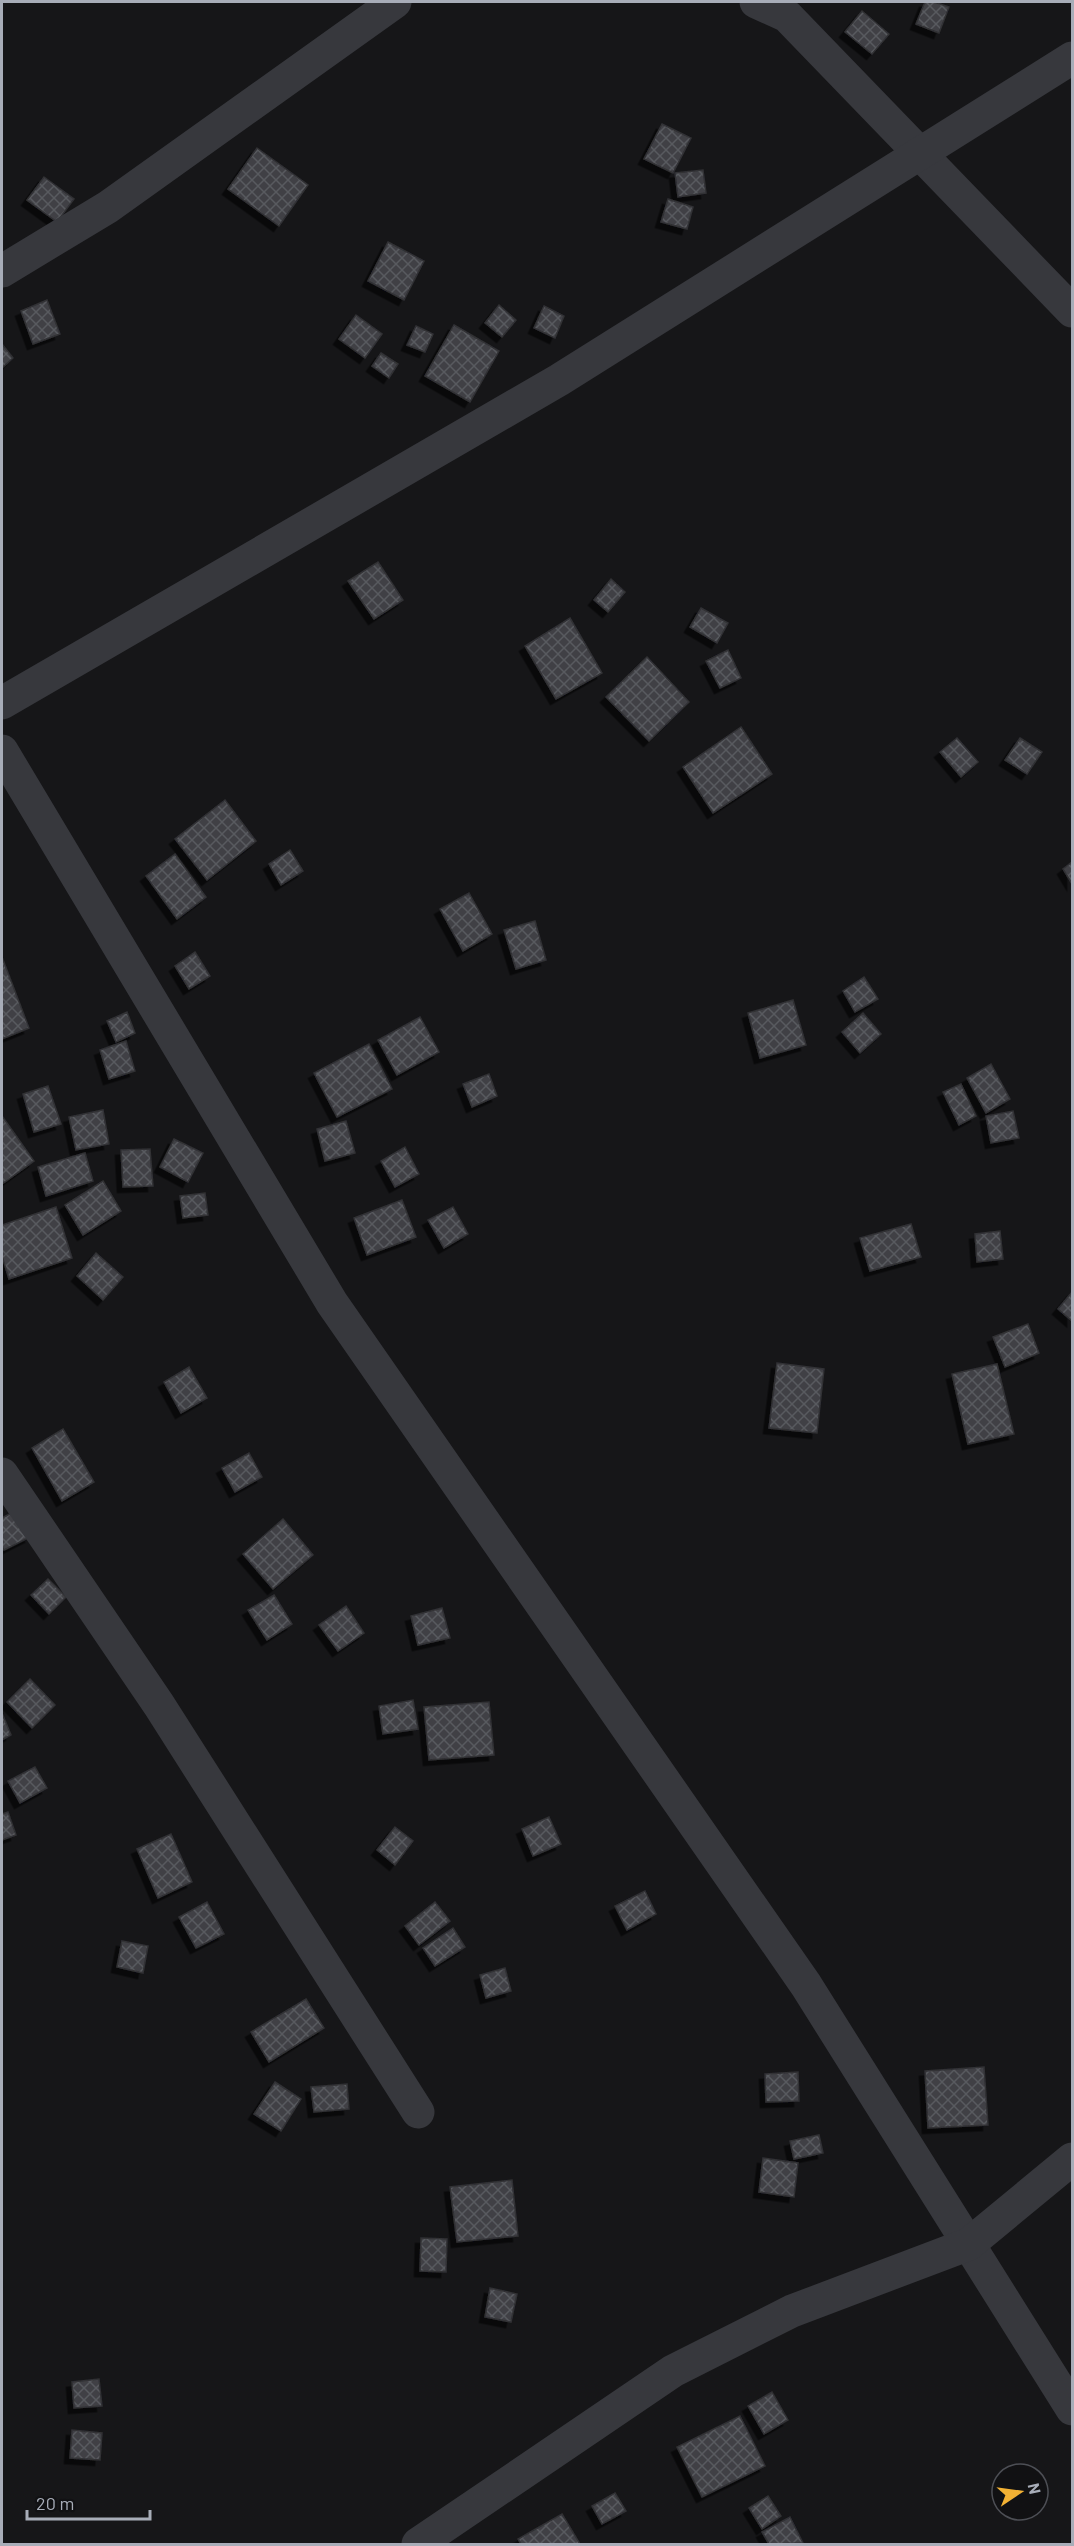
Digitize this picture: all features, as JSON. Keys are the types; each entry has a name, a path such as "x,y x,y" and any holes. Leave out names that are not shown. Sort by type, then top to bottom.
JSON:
{"street":[{"path":"2,272 108,207 395,2"},
{"path":"756,2 787,16 1072,311"},
{"path":"2,703 559,380 1072,58"},
{"path":"2,751 332,1303 806,1985 1072,2409"},
{"path":"2,1474 159,1705 418,2112"},
{"path":"418,2544 673,2371 792,2311 969,2244 1072,2159"}],"building":[{"path":"925,2 934,2 949,7 939,33 916,24"},
{"path":"862,11 889,34 872,54 845,32"},
{"path":"662,124 691,138 673,173 644,159"},
{"path":"257,148 308,185 279,226 228,189"},
{"path":"703,170 706,193 678,197 675,173"},
{"path":"44,177 74,199 57,222 27,200"},
{"path":"668,199 693,207 687,229 661,222"},
{"path":"388,242 424,261 404,300 368,281"},
{"path":"47,300 60,334 33,344 21,311"},
{"path":"499,305 516,320 502,337 485,323"},
{"path":"544,306 564,316 555,338 534,328"},
{"path":"356,315 382,334 365,358 339,339"},
{"path":"454,325 499,351 470,402 425,376"},
{"path":"416,326 433,334 425,352 407,345"},
{"path":"2,344 13,358 2,368"},
{"path":"381,353 398,364 389,378 372,366"},
{"path":"378,562 403,600 374,619 348,581"},
{"path":"611,579 625,592 608,612 594,600"},
{"path":"701,608 728,623 717,643 690,627"},
{"path":"570,618 602,673 556,699 525,646"},
{"path":"728,650 741,678 720,688 706,661"},
{"path":"647,657 689,702 649,741 606,697"},
{"path":"741,727 772,774 713,813 683,767"},
{"path":"957,738 978,762 961,777 940,752"},
{"path":"1020,738 1042,752 1027,774 1005,760"},
{"path":"225,800 256,841 207,880 175,839"},
{"path":"290,850 303,871 281,885 269,864"},
{"path":"175,854 206,897 177,919 146,876"},
{"path":"1072,862 1072,884 1063,869"},
{"path":"469,893 492,934 463,951 440,909"},
{"path":"535,921 546,960 516,969 504,930"},
{"path":"195,952 210,976 189,989 175,966"},
{"path":"2,957 29,1028 2,1039"},
{"path":"864,977 878,999 855,1012 843,991"},
{"path":"793,1000 806,1045 760,1058 748,1013"},
{"path":"127,1012 135,1033 116,1042 107,1021"},
{"path":"863,1013 881,1034 860,1053 842,1032"},
{"path":"420,1017 439,1052 397,1075 378,1040"},
{"path":"126,1041 135,1071 109,1079 100,1050"},
{"path":"369,1044 392,1089 337,1117 314,1073"},
{"path":"991,1064 1010,1099 986,1113 967,1078"},
{"path":"489,1074 497,1096 472,1107 463,1084"},
{"path":"961,1084 976,1116 959,1125 943,1092"},
{"path":"48,1086 61,1124 34,1132 23,1094"},
{"path":"103,1110 109,1144 76,1150 69,1117"},
{"path":"1013,1111 1019,1138 991,1143 986,1116"},
{"path":"2,1116 34,1161 2,1184"},
{"path":"346,1121 355,1153 325,1161 317,1129"},
{"path":"174,1139 203,1153 188,1182 160,1167"},
{"path":"405,1147 419,1174 395,1187 381,1161"},
{"path":"150,1149 153,1186 123,1187 121,1150"},
{"path":"85,1153 93,1181 46,1196 38,1167"},
{"path":"103,1181 121,1211 83,1235 65,1205"},
{"path":"205,1193 208,1215 183,1218 180,1196"},
{"path":"402,1200 416,1237 367,1255 354,1218"},
{"path":"56,1207 72,1258 9,1279 2,1256 2,1225"},
{"path":"453,1207 468,1234 444,1248 428,1220"},
{"path":"911,1224 921,1257 870,1271 860,1238"},
{"path":"1000,1231 1003,1259 977,1262 975,1234"},
{"path":"96,1253 123,1277 103,1300 77,1276"},
{"path":"1072,1292 1072,1321 1058,1309"},
{"path":"1028,1324 1039,1353 1005,1367 993,1337"},
{"path":"777,1363 824,1369 817,1433 769,1428"},
{"path":"997,1364 1014,1434 968,1444 952,1374"},
{"path":"189,1367 207,1398 181,1413 164,1382"},
{"path":"63,1429 94,1482 62,1501 32,1448"},
{"path":"249,1453 262,1477 235,1492 222,1468"},
{"path":"15,1511 30,1537 4,1550 2,1547 2,1518"},
{"path":"283,1519 313,1555 273,1589 243,1554"},
{"path":"48,1579 66,1597 49,1614 31,1595"},
{"path":"274,1595 292,1624 267,1640 248,1610"},
{"path":"346,1606 364,1633 338,1651 319,1625"},
{"path":"442,1608 450,1638 418,1645 411,1616"},
{"path":"30,1679 55,1705 32,1728 7,1702"},
{"path":"413,1700 418,1729 383,1734 379,1706"},
{"path":"489,1702 494,1755 429,1760 424,1707"},
{"path":"2,1713 11,1735 2,1740"},
{"path":"35,1767 47,1788 20,1803 8,1781"},
{"path":"8,1812 16,1835 2,1840 2,1814"},
{"path":"549,1817 561,1844 533,1856 522,1829"},
{"path":"395,1827 413,1841 395,1865 377,1850"},
{"path":"171,1834 192,1882 158,1898 137,1849"},
{"path":"645,1891 656,1914 627,1930 615,1906"},
{"path":"207,1902 224,1934 196,1948 179,1917"},
{"path":"435,1902 450,1921 419,1945 405,1926"},
{"path":"453,1928 465,1947 435,1966 423,1948"},
{"path":"122,1941 148,1946 143,1973 117,1967"},
{"path":"505,1968 511,1991 486,1998 480,1975"},
{"path":"306,1999 324,2028 269,2062 251,2032"},
{"path":"984,2067 988,2125 928,2128 925,2071"},
{"path":"798,2072 799,2101 766,2102 765,2074"},
{"path":"275,2082 301,2099 281,2131 254,2114"},
{"path":"347,2084 349,2109 314,2112 311,2087"},
{"path":"819,2135 823,2153 794,2159 790,2141"},
{"path":"763,2158 798,2163 794,2197 759,2192"},
{"path":"512,2180 518,2236 457,2242 450,2187"},
{"path":"421,2238 447,2239 446,2272 420,2271"},
{"path":"490,2288 517,2294 511,2322 485,2317"},
{"path":"99,2379 102,2406 74,2408 72,2382"},
{"path":"772,2392 788,2420 764,2434 748,2406"},
{"path":"740,2416 765,2466 702,2497 677,2447"},
{"path":"72,2430 102,2433 100,2460 70,2458"},
{"path":"615,2493 626,2511 602,2524 592,2506"},
{"path":"768,2496 781,2516 762,2529 749,2508"},
{"path":"562,2514 580,2544 521,2544 518,2539"},
{"path":"790,2517 803,2543 769,2544 762,2532"}]}
